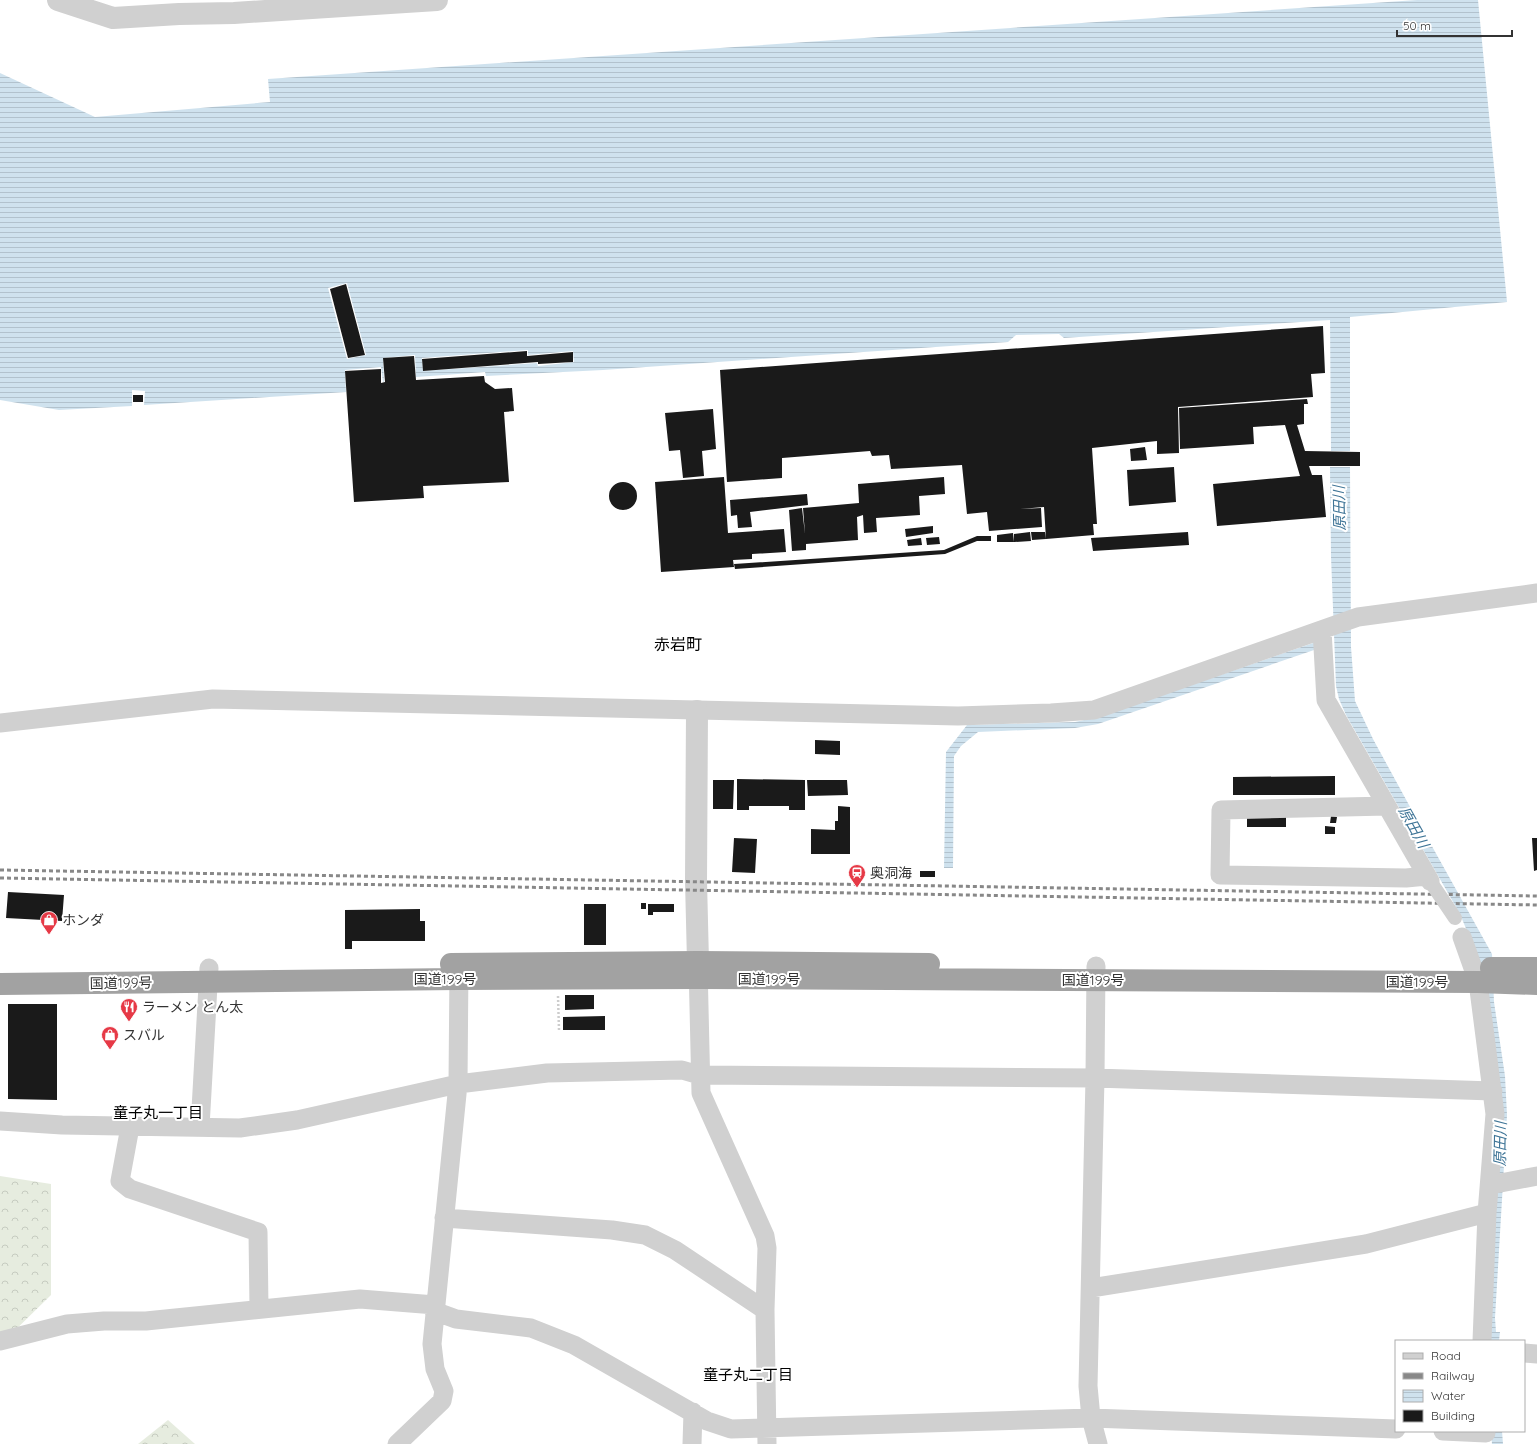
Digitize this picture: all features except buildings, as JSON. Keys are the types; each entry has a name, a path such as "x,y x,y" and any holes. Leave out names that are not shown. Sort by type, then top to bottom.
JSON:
{"highway":[{"name":"国道199号","path":"0,984 208,975 459,971 698,970 1476,975 1537,968"},
{"name":"国道199号","path":"0,970 208,975"},
{"name":"国道199号","path":"1476,975 1537,984"}],"street":[{"path":"58,0 113,18 180,7 234,13 437,0"},
{"path":"0,723 213,699 958,716 1094,710 1358,616 1537,593"},
{"path":"1322,630 1326,700 1428,878 1455,918"},
{"path":"696,711 696,881 699,1075 701,1092 765,1236 767,1248 764,1310 767,1436"},
{"path":"1387,806 1221,810 1220,875 1428,878"},
{"path":"1462,937 1476,975 1494,1091 1495,1114 1487,1213 1482,1340"},
{"path":"396,1444 442,1401 444,1391 435,1369 432,1344 434,1308 458,1084 459,971"},
{"path":"1096,973 1088,1386 1091,1418 1098,1444"},
{"path":"200,1127 208,975"},
{"path":"0,1121 130,1127 240,1128 297,1120 458,1084 547,1073 682,1070 699,1075 1095,1078 1494,1091"},
{"path":"130,1127 120,1180 125,1185 130,1189 258,1232 259,1308"},
{"path":"1490,1185 1537,1176"},
{"path":"1091,1288 1366,1244 1487,1213"},
{"path":"444,1218 612,1230 645,1234 675,1250 764,1310"},
{"path":"0,1341 67,1324 104,1321 146,1321 259,1308 360,1299 434,1308 456,1319 531,1328 574,1345 693,1412 706,1421 732,1429 767,1436 1091,1418 1395,1429"},
{"path":"1525,1354 1537,1354"},
{"path":"692,1444 693,1412"},
{"path":"1452,1432 1487,1436"}],"path":[{"path":"558,995 559,1030"}],"green space":[{"path":"0,1176 51,1184 51,1295 0,1345"},
{"path":"168,1420 195,1444 138,1444"}],"water":[{"path":"1417,0 1478,0 1507,302 1350,317 1350,451 1331,451 1330,320 1064,338 1059,334 1016,335 1008,342 603,370 486,376 485,372 416,377 415,355 383,358 384,382 381,367 345,370 346,392 144,405 145,391 132,390 132,406 59,410 0,400 0,73 95,117 270,102 268,79","holes":["347,283 366,355 347,359 328,288","528,350 528,355 573,351 574,362 538,366 537,363 423,371 422,358"]},
{"name":"原田川","path":"1330,467 1350,467 1351,647 1355,701 1373,739 1492,954 1494,1002 1505,1076 1507,1115 1495,1318 1496,1332 1500,1332 1499,1340 1487,1340 1499,1116 1476,953 1460,914 1346,715 1339,699 1336,686 1331,556"},
{"path":"1316,642 1317,649 1098,724 1075,728 978,732 961,746 954,756 953,868 944,868 946,752 967,725 1075,722 1098,717"},
{"path":"1491,1432 1502,1432 1503,1444 1492,1444"}],"railway":[{"path":"0,870 1537,896"},
{"path":"0,878 1537,905"}],"place":[{"name":"奥洞海","path":"857,888"},
{"name":"ホンダ","path":"49,935"},
{"name":"ラーメン とん太","path":"129,1022"},
{"name":"スバル","path":"110,1050"}],"district":[{"name":"赤岩町","path":"678,644"},
{"name":"童子丸一丁目","path":"158,1112"},
{"name":"童子丸二丁目","path":"748,1374"}]}
